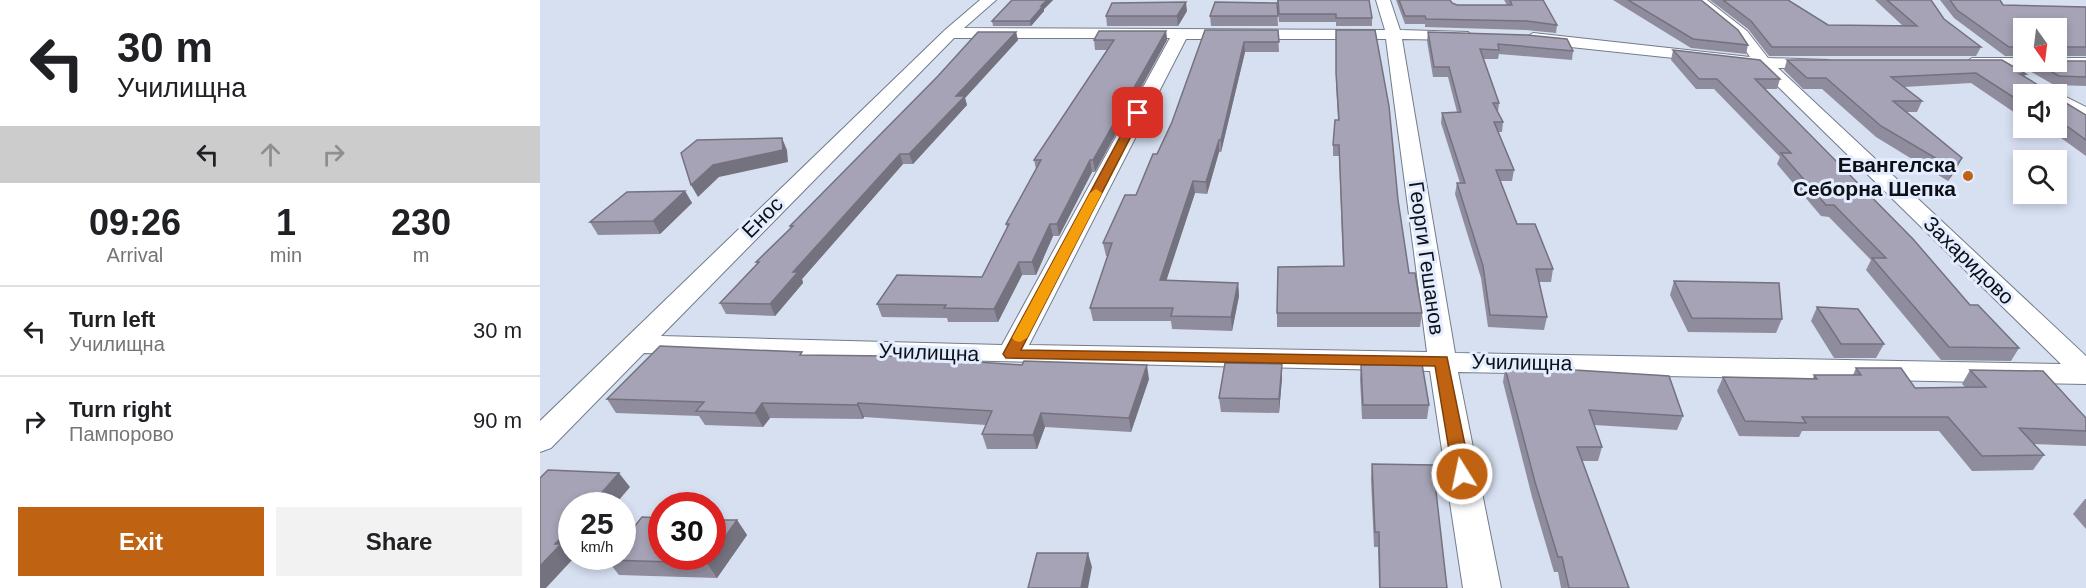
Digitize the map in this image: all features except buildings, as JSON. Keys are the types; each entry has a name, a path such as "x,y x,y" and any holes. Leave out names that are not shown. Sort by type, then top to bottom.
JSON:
{"street":[{"name":"Енос","path":"540,440 950,33 989,0"},
{"name":"Георги Гешанов","path":"1383,0 1393,33 1442,361 1482,588"},
{"name":"Захаридово","path":"1698,0 1742,34 1763,63 2086,373"},
{"path":"950,33 1393,33 1482,36"},
{"path":"1011,354 1180,33"},
{"path":"1515,37 1763,63 1834,63"},
{"path":"1983,49 2000,63 2027,79"},
{"path":"1953,63 2086,63"},
{"path":"2067,104 2086,115"},
{"name":"Училищна","path":"635,344 1011,354 2086,373"}],"slow traffic":[{"path":"1020,338 1096,193"}],"place":[{"name":"Евангелска Себорна Шепка","path":"1968,176"}],"route":[{"path":"1138,113 1011,354 1442,361 1462,474"}]}
